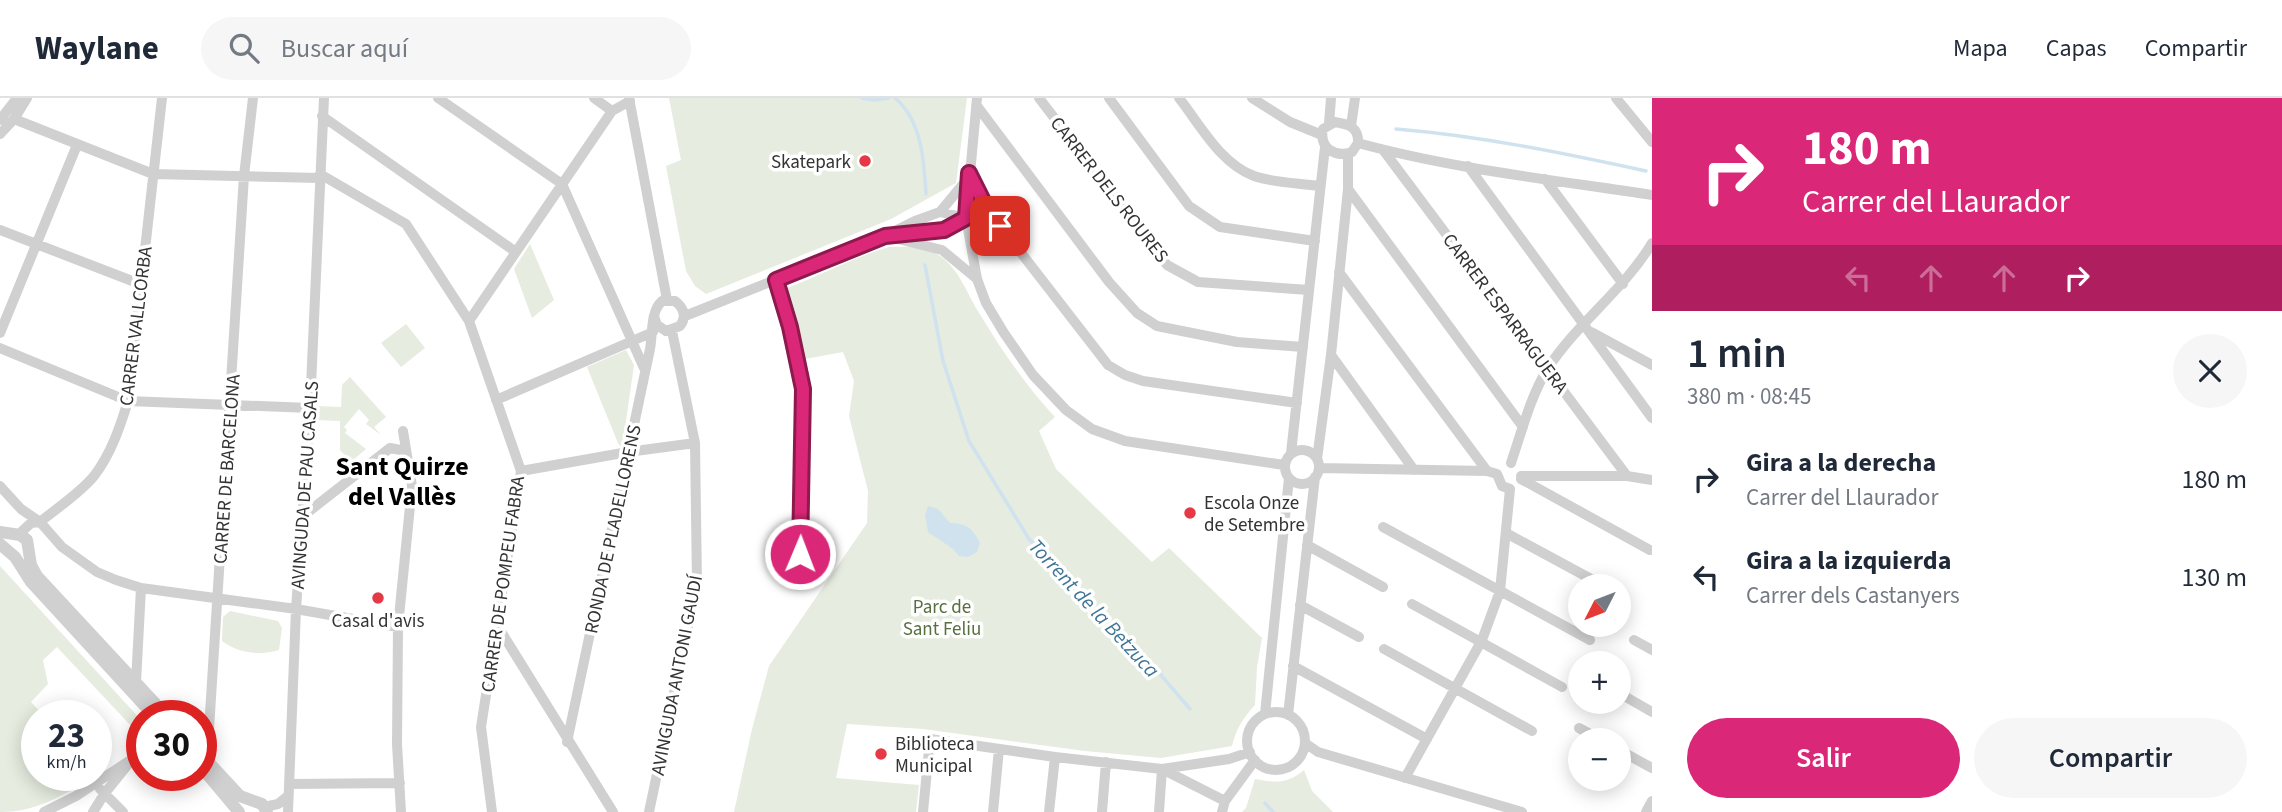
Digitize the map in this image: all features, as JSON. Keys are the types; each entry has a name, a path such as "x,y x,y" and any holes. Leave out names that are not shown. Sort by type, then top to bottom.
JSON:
{"street":[{"path":"0,120 17,98"},
{"path":"0,134 14,119 27,98"},
{"name":"CARRER VALLCORBA","path":"16,550 40,522 93,476 107,454 128,401 162,98"},
{"name":"CARRER DE BARCELONA","path":"209,700 218,600 244,176 253,98"},
{"name":"AVINGUDA DE PAU CASALS","path":"288,796 324,98"},
{"path":"438,98 562,184 644,368"},
{"path":"594,98 612,111"},
{"name":"CARRER DELS ROURES","path":"1039,98 1167,265 1198,282 1309,290"},
{"path":"1109,98 1189,206 1220,227 1315,241"},
{"path":"1180,98 1223,156 1237,167 1256,177 1319,186"},
{"path":"1252,98 1290,122 1322,135"},
{"path":"1329,124 1331,98"},
{"path":"1325,147 1340,154 1348,154 1356,148 1358,137 1351,125 1354,98"},
{"path":"1616,98 1652,142"},
{"path":"469,321 612,111 629,99 667,300"},
{"path":"977,102 1109,282 1137,313 1157,326 1237,342 1303,347"},
{"path":"977,102 966,218 977,279 986,303 1033,375 1066,410 1092,429 1125,441 1284,465"},
{"path":"322,116 516,252"},
{"path":"14,119 153,174 320,176"},
{"path":"1284,465 1291,453 1297,403 1325,147 1323,129 1335,122 1351,125"},
{"path":"1358,143 1384,151 1468,166 1652,195"},
{"path":"0,333 77,145"},
{"name":"CARRER ESPARRAGUERA","path":"1384,151 1627,477"},
{"path":"1288,715 1331,355 1348,189 1348,154"},
{"path":"1468,166 1652,418"},
{"name":"CARRER DE POMPEU FABRA","path":"320,176 406,224 469,321 521,471 481,727 492,812"},
{"path":"685,316 680,304 667,300 658,305 653,316 661,329 672,331 680,326 685,316 940,212 969,176"},
{"path":"969,176 985,205 1108,365 1143,381 1297,403"},
{"path":"1545,179 1623,284"},
{"path":"1348,189 1524,427"},
{"path":"940,212 966,218"},
{"path":"885,236 944,230 966,218"},
{"path":"0,230 140,284"},
{"path":"885,236 942,250 977,279"},
{"path":"1511,463 1533,397 1548,368 1623,284 1652,243"},
{"path":"1317,468 1492,472 1511,463 1517,467 1521,477 1519,484 1510,489 1502,486 1492,472 1339,272"},
{"path":"776,280 790,327 803,389 800,554"},
{"name":"RONDA DE PLADELLORENS","path":"567,742 653,332 653,316"},
{"path":"1586,327 1652,365"},
{"name":"AVINGUDA ANTONI GAUDÍ","path":"649,812 697,584 695,443 672,331"},
{"path":"496,400 653,332"},
{"path":"0,348 128,401 310,408"},
{"path":"1331,355 1414,470"},
{"path":"401,812 397,744 398,627 412,486 403,431"},
{"path":"521,471 695,443"},
{"path":"303,516 390,448 407,451"},
{"path":"1291,453 1297,450 1307,451 1317,468"},
{"path":"1265,714 1289,478 1284,465"},
{"path":"1289,478 1300,485 1310,482 1317,468"},
{"path":"1521,477 1627,477 1652,480"},
{"path":"1521,477 1650,550"},
{"path":"0,486 21,509 40,522 62,547 107,576 141,588 296,609 398,627"},
{"path":"1405,778 1480,643 1500,592 1510,489"},
{"name":"CARRER VALLCORBA","path":"16,535 31,523 40,522"},
{"path":"1383,527 1590,640"},
{"path":"0,532 24,537 16,550"},
{"path":"1506,533 1582,574"},
{"path":"16,535 8,540 31,565 37,576 152,700"},
{"path":"1307,545 1384,587"},
{"path":"16,550 31,582 139,700"},
{"path":"136,682 141,588"},
{"path":"1412,604 1562,687"},
{"path":"1300,605 1359,637"},
{"path":"497,625 567,742 613,812"},
{"path":"1634,640 1652,650"},
{"path":"1384,649 1532,731"},
{"path":"1293,666 1427,740"},
{"path":"1631,700 1652,712"},
{"path":"1281,712 1288,715 1298,722 1304,732 1305,743 1297,760 1281,769 1271,769 1252,756 1247,740 1249,732 1252,724 1265,714 1281,712"},
{"path":"923,812 930,739 1162,769 1252,756"},
{"path":"1305,743 1318,752 1522,812"},
{"path":"993,812 999,749"},
{"path":"1222,812 1225,801 1252,756"},
{"path":"1049,812 1055,757"},
{"path":"1631,757 1652,768"},
{"path":"1102,812 1106,762"},
{"path":"93,812 126,765"},
{"path":"1162,769 1225,801"},
{"path":"1159,812 1162,769"},
{"path":"217,774 240,796 252,800 266,810 288,796"},
{"path":"217,780 239,811 252,800"},
{"path":"289,784 400,783"},
{"path":"44,812 84,791"},
{"path":"98,791 122,812"},
{"path":"76,796 102,797"},
{"path":"282,812 288,796"},
{"path":"288,796 288,812"},
{"path":"1646,812 1652,802"}],"green space":[{"path":"669,98 967,98 956,183 891,219 706,294 695,286 686,271 666,166 681,160"},
{"path":"530,244 554,300 532,318 514,269"},
{"name":"Parc de Sant Feliu","path":"889,247 926,249 937,254 952,267 1006,355 1055,417 1039,431 1056,469 1152,562 1169,548 1262,638 1255,705 1240,724 1232,746 1161,758 1085,751 923,729 847,724 836,778 919,785 916,812 734,812 769,666 867,523 868,491 849,416 854,381 843,352 805,359 787,288"},
{"path":"406,324 425,348 401,367 381,343"},
{"path":"626,350 634,365 622,449 587,367"},
{"path":"350,377 386,417 374,427 381,435 366,424 369,420 359,409 344,427 347,430 345,433 366,449 351,462 340,450 340,421 316,420 317,406 341,407 342,385"},
{"path":"0,566 126,704 126,721 112,706 112,700 107,700 57,647 43,660 48,684 33,700 21,700 21,791 70,791 28,809 0,812"},
{"path":"230,611 278,621 282,628 279,650 249,652 222,641 223,617"},
{"path":"1304,770 1312,791 1333,812 1242,812 1246,808 1255,779 1281,781"}],"water":[{"path":"928,506 938,509 950,523 961,524 972,531 980,543 977,552 968,557 959,556 928,532 925,515"}],"waterway":[{"name":"Torrent de la Betzuca","path":"862,98 889,98"},
{"name":"Torrent de la Betzuca","path":"895,98 911,118 920,142 926,194"},
{"path":"1396,129 1491,141 1646,171"},
{"name":"Torrent de la Betzuca","path":"925,265 943,361 969,441 1029,539 1105,621 1160,674 1190,709"},
{"name":"Torrent de la Betzuca","path":"1265,803 1273,812"}],"place":[{"name":"Skatepark","path":"865,161"},
{"name":"Escola Onze de Setembre","path":"1190,513"},
{"name":"Casal d'avis","path":"378,598"},
{"name":"Biblioteca Municipal","path":"881,754"}],"district":[{"name":"Sant Quirze del Vallès","path":"402,481"}],"route":[{"path":"800,554 803,389 790,327 776,280 885,236 944,230 966,218 969,173 985,205 1000,226"}]}
